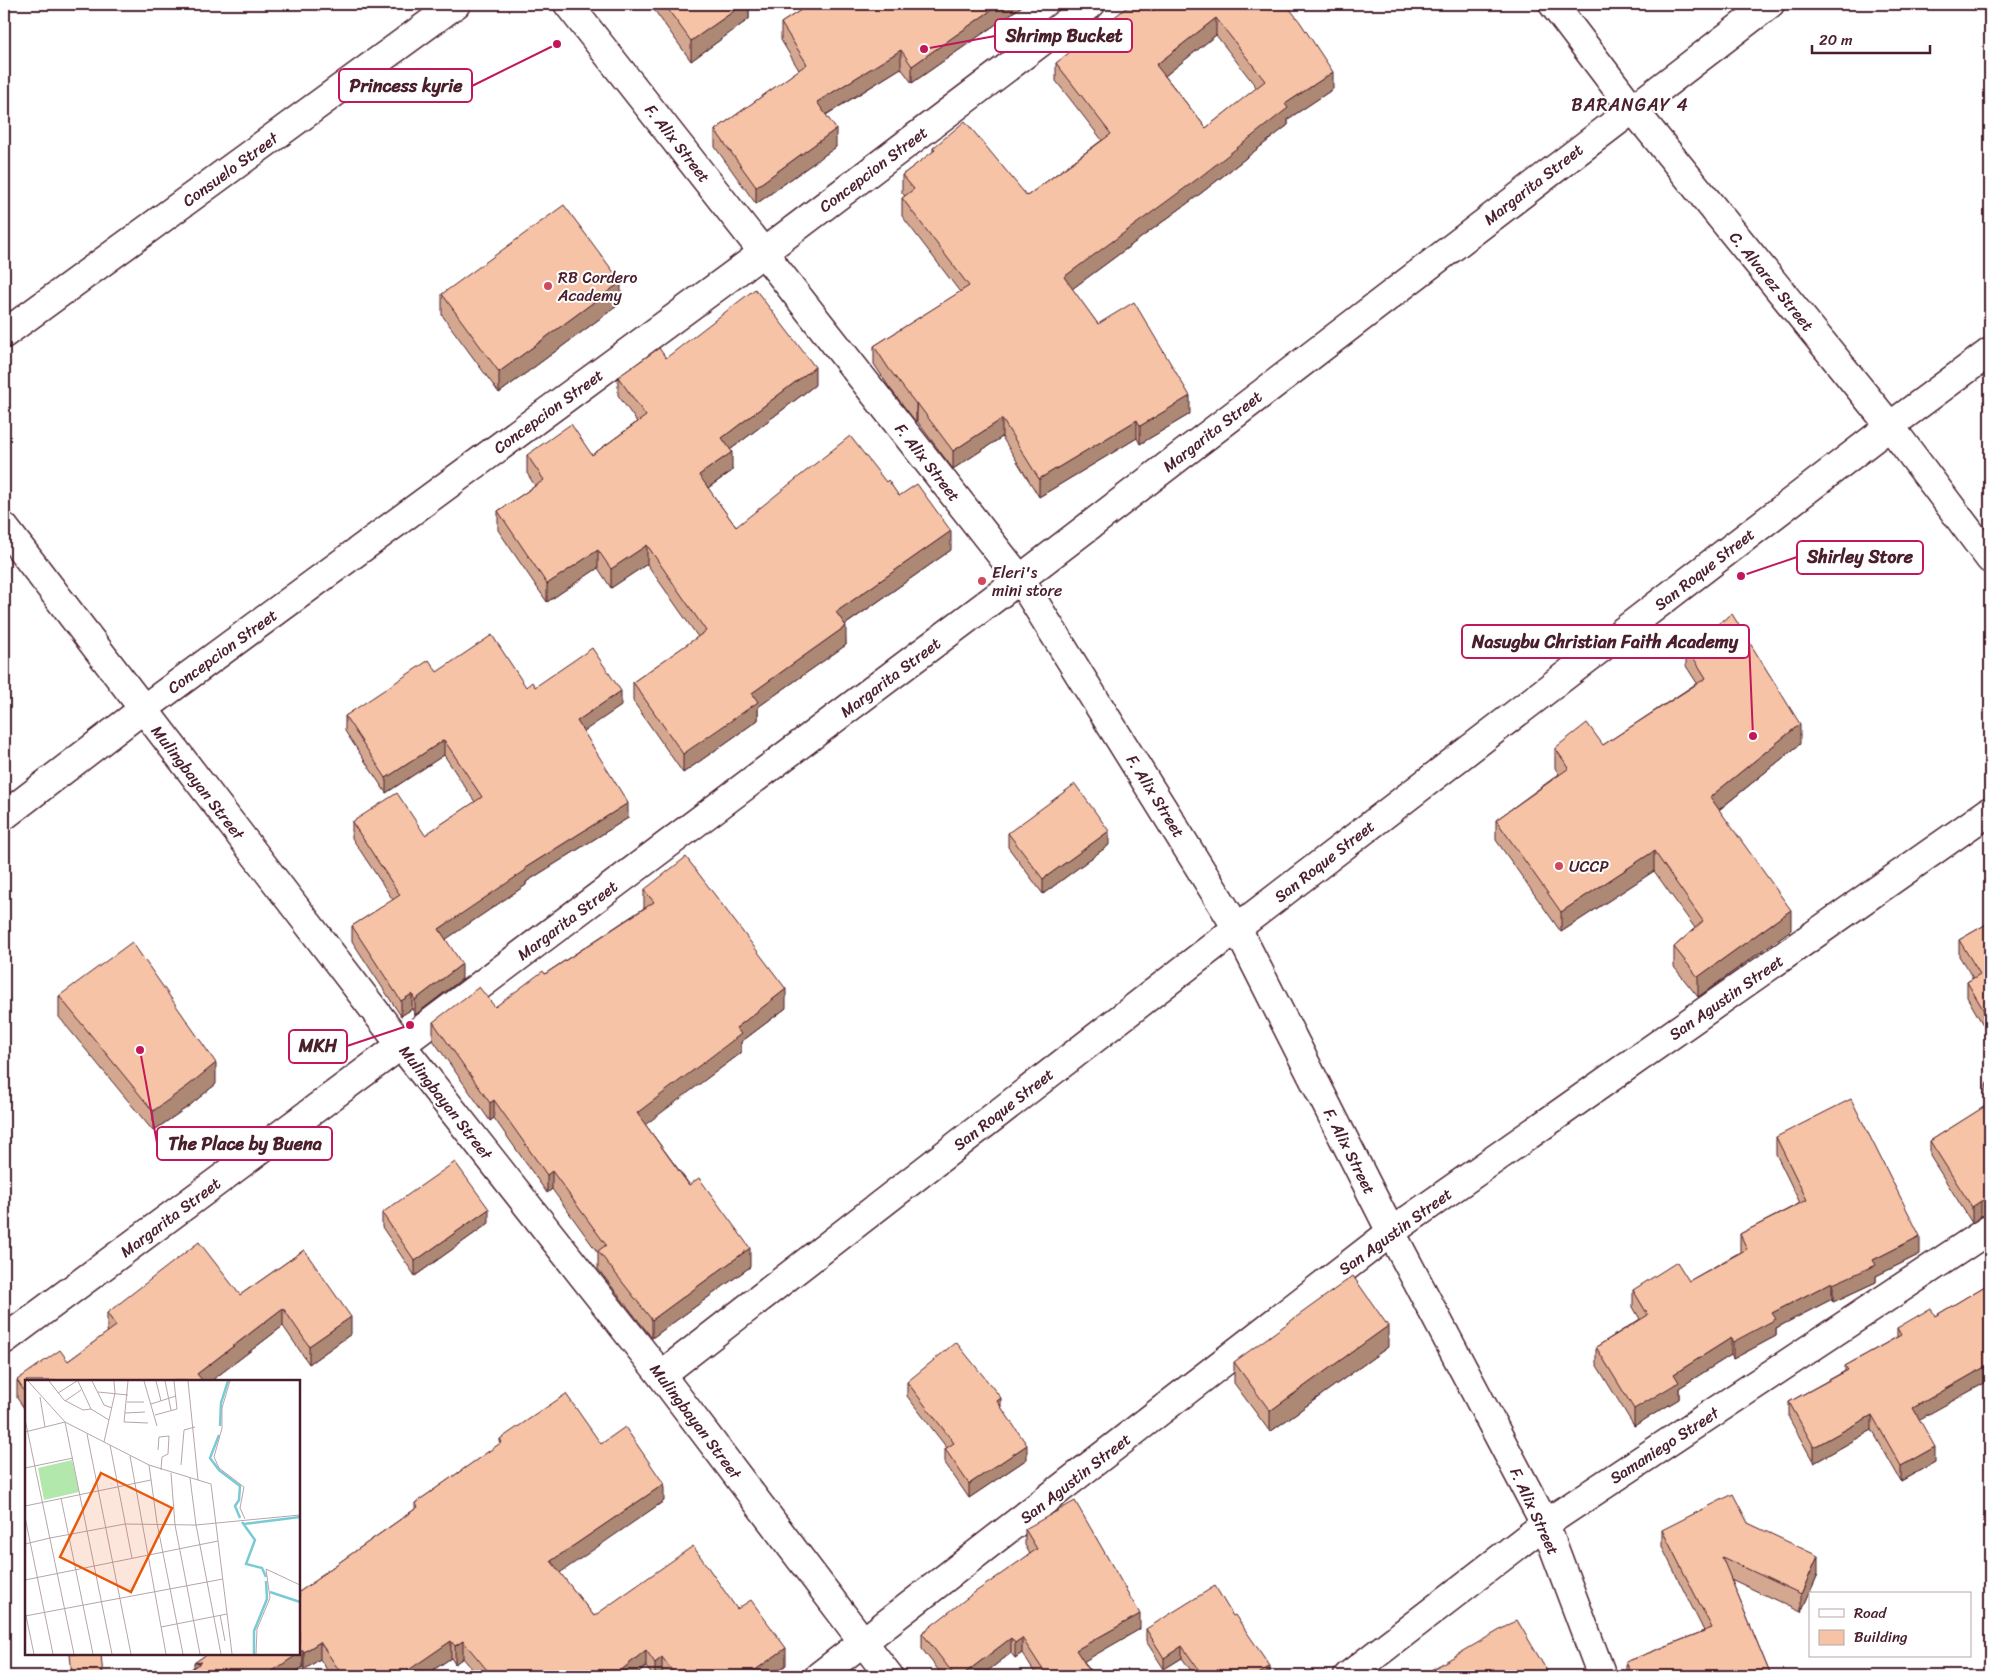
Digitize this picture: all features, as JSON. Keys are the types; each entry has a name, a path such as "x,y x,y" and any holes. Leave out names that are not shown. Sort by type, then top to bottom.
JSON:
{"street":[{"name":"Consuelo Street","path":"4,334 456,4"},
{"name":"F. Alix Street","path":"568,4 1020,579 1237,928 1391,1232 1545,1524 1602,1676"},
{"name":"Concepcion Street","path":"4,816 142,710 764,252 1091,4"},
{"name":"C. Alvarez Street","path":"1553,4 1632,108 1890,426 1990,559"},
{"name":"Margarita Street","path":"4,1340 401,1046 1020,579 1770,4"},
{"name":"San Roque Street","path":"660,1375 1237,928 1890,426 1990,352"},
{"name":"Mulingbayan Street","path":"4,528 401,1046 660,1375 889,1676"},
{"name":"San Agustin Street","path":"819,1676 864,1643 1391,1232 1990,811"},
{"name":"Samaniego Street","path":"1348,1676 1545,1524 1990,1229"}],"building":[{"path":"664,4 744,4 691,41"},
{"path":"810,4 1000,4 912,66 901,50 817,102 836,129 756,187 715,130 807,64 781,23"},
{"path":"1131,4 1145,4 1151,12 1163,4 1286,4 1333,72 1285,104 1288,108 1200,177 1064,277 1098,324 1134,302 1190,396 1140,426 1137,420 1039,479 1002,419 953,451 889,369 874,346 969,286 902,198 914,189 902,175 935,150 933,148 965,121 1027,196 1111,134 1056,63","holes":["1216,18 1265,81 1206,128 1156,65"]},
{"path":"564,205 621,282 499,372 442,294"},
{"path":"755,289 815,367 722,438 732,452 699,475 736,527 850,436 886,482 888,480 899,496 917,484 951,531 836,612 846,626 752,693 758,702 683,754 633,682 706,631 647,545 611,569 598,550 547,584 498,511 544,480 527,455 571,424 592,455 646,416 618,377 659,348 666,358"},
{"path":"1732,614 1800,724 1710,797 1791,910 1698,977 1674,947 1703,921 1654,851 1561,912 1496,820 1569,768 1555,748 1587,723 1603,745 1706,678 1686,646"},
{"path":"492,635 526,687 532,682 535,687 592,648 621,691 577,721 628,803 525,868 526,870 439,929 462,964 415,1000 412,994 401,1001 352,926 400,895 352,822 397,793 425,835 482,797 444,740 386,778 345,716 429,660 437,672"},
{"path":"1075,784 1109,831 1043,879 1008,833"},
{"path":"686,857 786,989 736,1028 741,1034 637,1113 689,1185 699,1178 750,1248 652,1320 598,1251 606,1245 552,1171 547,1175 494,1100 490,1103 433,1022 479,987 495,1007 543,971 545,974 654,902 644,890"},
{"path":"1990,922 1990,1021 1967,982 1980,974 1959,940"},
{"path":"132,942 216,1063 153,1111 59,996"},
{"path":"1990,1081 1990,1091 1986,1084"},
{"path":"1851,1099 1920,1236 1873,1260 1876,1265 1833,1284 1832,1282 1772,1313 1776,1319 1733,1342 1731,1338 1674,1374 1679,1382 1634,1409 1596,1347 1648,1315 1633,1290 1677,1262 1689,1281 1747,1249 1740,1234 1807,1200 1776,1137"},
{"path":"1990,1103 1990,1199 1981,1201 1972,1207 1930,1141"},
{"path":"455,1162 489,1209 415,1261 382,1213"},
{"path":"199,1242 240,1295 304,1250 351,1317 309,1346 283,1308 197,1374 202,1380 25,1380 25,1392 17,1380 60,1350 68,1361 116,1326 107,1313"},
{"path":"1353,1276 1388,1326 1270,1411 1234,1362"},
{"path":"1990,1283 1990,1364 1913,1408 1935,1447 1901,1466 1872,1415 1814,1447 1789,1402 1848,1370 1845,1366 1901,1335 1897,1328 1931,1308 1935,1316"},
{"path":"956,1342 1001,1398 997,1401 1027,1445 969,1484 945,1449 954,1443 907,1382"},
{"path":"566,1394 601,1444 625,1427 664,1484 551,1561 594,1616 693,1546 737,1609 751,1600 786,1648 747,1676 676,1676 662,1657 655,1663 646,1650 614,1676 492,1676 463,1641 455,1646 451,1641 400,1676 343,1676 320,1642 304,1652 303,1650 300,1652 300,1591 418,1507 415,1503 502,1442 500,1439"},
{"path":"1733,1494 1748,1523 1818,1556 1801,1594 1722,1557 1771,1676 1632,1676 1626,1662 1712,1628 1662,1530"},
{"path":"1075,1501 1140,1614 1076,1650 1093,1676 1047,1676 1022,1638 1015,1643 1011,1638 961,1676 955,1676 922,1633 971,1595 1037,1549 1025,1529"},
{"path":"1215,1586 1233,1616 1235,1615 1270,1666 1256,1676 1203,1676 1182,1646 1164,1658 1146,1629"},
{"path":"1517,1620 1550,1676 1434,1676 1431,1670"},
{"path":"70,1655 101,1655 103,1676 72,1676"},
{"path":"206,1655 296,1655 265,1676 180,1676 202,1662 194,1663"}],"place":[{"name":"Princess kyrie","path":"557,44"},
{"name":"Shrimp Bucket","path":"924,49"},
{"name":"RB Cordero Academy","path":"548,286"},
{"name":"Shirley Store","path":"1741,576"},
{"name":"Eleri's mini store","path":"982,581"},
{"name":"Nasugbu Christian Faith Academy","path":"1753,736"},
{"name":"UCCP","path":"1559,866"},
{"name":"MKH","path":"410,1025"},
{"name":"The Place by Buena","path":"140,1050"}],"district":[{"name":"BARANGAY 4","path":"1630,105"}]}
